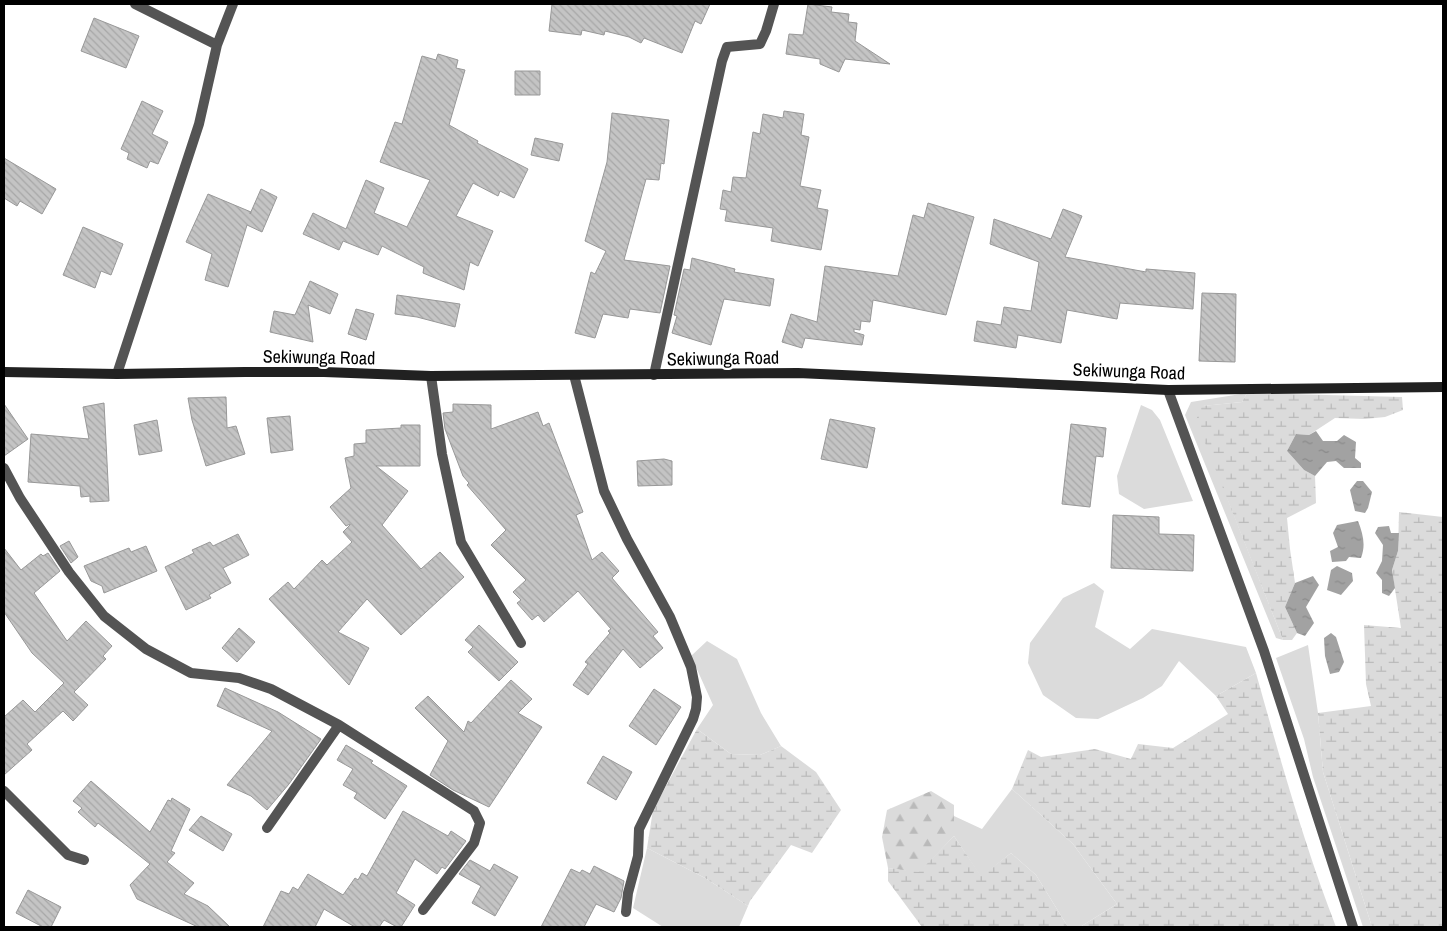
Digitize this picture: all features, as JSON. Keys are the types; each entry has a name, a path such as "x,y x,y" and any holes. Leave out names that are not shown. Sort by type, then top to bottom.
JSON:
{"main road":[{"name":"Sekiwunga Road","path":"4,372 117,374 284,372 431,376 798,373 1168,390 1443,387"}],"street":[{"path":"135,4 217,45"},
{"path":"117,374 199,124 217,45 234,4"},
{"path":"654,375 722,61 727,47 760,44 774,4"},
{"path":"431,376 442,454 461,542 522,643"},
{"path":"574,376 604,491 626,539 670,617 691,667 697,697 693,719 639,829 638,856 628,893 626,912"},
{"path":"1168,390 1264,651 1353,927"},
{"path":"4,468 20,498 69,572 104,616 146,649 191,673 239,678 271,690 339,725 474,811 480,824 474,843 423,910"},
{"path":"267,828 339,725"},
{"path":"4,791 68,855 84,860"}],"green space":[{"path":"1247,393 1242,402 1203,406 1228,500 1283,640 1276,638 1185,415 1191,402"},
{"path":"1247,393 1402,397 1403,410 1385,417 1365,419 1335,418 1309,435 1296,434 1287,451 1304,470 1315,476 1316,503 1287,518 1295,583 1285,607 1297,633 1292,640 1283,640 1196,420 1202,406 1242,402"},
{"path":"1141,405 1152,410 1160,420 1193,501 1144,509 1119,494 1117,476"},
{"path":"1399,512 1443,517 1443,927 1372,927 1323,772 1318,713 1371,706 1366,684 1364,625 1401,628 1392,570 1398,551"},
{"path":"1094,583 1104,591 1095,627 1130,649 1152,629 1246,647 1256,673 1216,696 1179,661 1162,686 1143,698 1098,719 1076,718 1043,695 1028,663 1030,643 1063,598"},
{"path":"707,641 737,659 761,713 781,746 760,755 731,754 697,729 713,705 691,656"},
{"path":"1308,645 1318,713 1323,772 1372,927 1363,927 1313,777 1304,739 1276,658"},
{"path":"1256,673 1303,833 1336,927 1080,927 1117,904 1073,844 1012,789 1028,750 1041,757 1095,749 1131,759 1138,744 1173,748 1228,714 1216,696"},
{"path":"697,729 731,754 760,755 781,746 816,772 841,810 812,853 791,845 748,906 705,878 647,848 653,810"},
{"path":"1012,789 1073,844 1117,904 1080,927 1068,927 1036,875 1011,853 981,877 954,836 954,816 982,829"},
{"path":"931,791 954,805 954,836 919,873 888,868 882,837 887,810"},
{"path":"954,836 981,876 1011,853 1036,875 1068,927 922,927 888,881 888,868 919,872"},
{"path":"647,848 705,878 748,906 739,927 663,927 633,908"}],"water":[{"path":"1316,431 1323,441 1337,441 1344,435 1356,442 1355,458 1361,463 1361,468 1344,468 1336,461 1327,462 1315,476 1304,470 1287,451 1296,434 1309,435"},
{"path":"1357,481 1363,481 1372,492 1365,513 1355,511 1350,490"},
{"path":"1358,521 1363,540 1361,558 1349,557 1346,561 1332,562 1330,551 1338,547 1333,533 1337,525"},
{"path":"1389,526 1391,533 1399,533 1398,551 1392,570 1395,588 1389,596 1382,593 1382,580 1376,573 1382,561 1383,545 1375,533 1378,527"},
{"path":"1337,566 1352,573 1353,581 1341,595 1327,590 1331,570"},
{"path":"1313,576 1319,585 1306,607 1314,623 1305,636 1297,633 1285,607 1295,583"},
{"path":"1331,633 1336,637 1344,662 1339,672 1330,674 1325,656 1324,638"}],"building":[{"path":"552,4 710,4 701,24 695,21 682,53 644,38 641,43 629,37 605,31 604,35 582,30 581,35 549,31"},
{"path":"808,4 832,7 831,12 849,14 848,22 857,23 855,41 890,64 845,59 839,72 820,64 820,59 786,54 789,34 803,35"},
{"path":"94,18 139,36 126,68 81,51"},
{"path":"438,54 458,60 456,68 465,70 449,125 478,141 477,143 528,169 514,198 500,191 498,196 473,183 456,216 493,231 478,266 470,262 464,290 423,273 424,267 382,246 378,255 343,241 339,250 303,234 313,213 346,229 366,180 384,188 374,213 407,227 430,180 380,162 395,122 402,124 422,56 436,60"},
{"path":"515,71 540,71 540,95 515,95"},
{"path":"142,101 163,111 152,134 168,142 158,164 150,161 147,168 127,159 129,153 121,149"},
{"path":"784,111 804,114 801,135 809,137 800,186 821,190 817,208 828,210 821,250 771,241 773,228 725,221 727,210 720,209 723,190 731,192 733,177 746,178 753,132 760,134 763,114 783,118"},
{"path":"612,113 669,120 664,164 661,163 659,180 646,179 624,260 670,266 660,313 630,309 628,318 603,314 595,338 575,333 591,272 595,274 606,251 585,241 607,162"},
{"path":"535,138 563,144 559,161 531,155"},
{"path":"4,158 56,189 42,214 20,201 17,206 4,198"},
{"path":"261,189 277,197 262,232 247,225 228,287 205,280 212,254 186,242 208,194 251,212"},
{"path":"928,203 974,217 946,315 873,300 870,322 861,321 860,330 854,329 854,332 864,335 862,345 805,338 802,348 782,342 791,314 817,322 825,266 898,276 913,215 924,218"},
{"path":"1063,209 1082,216 1065,257 1146,272 1146,269 1195,273 1193,309 1120,303 1117,319 1067,310 1061,343 1018,335 1016,348 974,341 977,321 1001,325 1004,307 1031,311 1039,262 990,244 994,219 1051,239"},
{"path":"83,227 123,244 111,275 101,271 95,288 63,275"},
{"path":"692,258 735,269 734,272 774,279 770,306 724,299 711,345 672,333 677,316 674,315 684,269 690,270"},
{"path":"310,281 338,294 330,314 308,305 313,342 270,332 274,311 295,315"},
{"path":"1202,293 1236,294 1235,362 1199,361"},
{"path":"397,295 460,304 455,327 417,317 395,314"},
{"path":"356,309 374,314 366,340 348,334"},
{"path":"226,397 227,428 236,426 245,454 206,466 192,420 188,398"},
{"path":"104,403 109,501 90,502 90,496 81,497 80,486 28,482 31,434 89,439 83,407"},
{"path":"4,404 28,439 4,456"},
{"path":"453,404 491,405 491,429 538,412 543,426 549,423 583,512 576,515 592,560 602,552 619,571 612,578 658,632 653,636 663,648 640,668 623,649 588,695 573,685 588,664 585,662 610,633 608,631 611,629 578,591 544,622 538,615 532,620 517,603 521,600 513,592 526,580 491,545 506,530 467,485 469,483 463,476 445,429 443,413 453,412"},
{"path":"290,416 293,450 271,453 267,418"},
{"path":"830,419 875,428 867,468 821,459"},
{"path":"157,420 162,451 139,455 134,425"},
{"path":"1071,424 1106,428 1103,457 1096,456 1090,507 1062,504"},
{"path":"401,425 420,425 420,466 376,466 408,491 382,525 421,569 440,552 464,577 401,635 367,599 338,632 369,648 349,685 269,599 288,582 294,589 322,560 327,565 352,542 343,532 350,524 346,526 330,507 351,488 345,458 354,456 354,444 366,443 366,430 401,428"},
{"path":"664,459 672,461 672,485 638,486 637,461"},
{"path":"1113,515 1159,517 1159,534 1194,535 1193,571 1111,568"},
{"path":"238,534 249,555 223,568 231,583 209,595 211,598 186,610 165,567 194,553 192,550 210,542 213,546"},
{"path":"69,541 78,557 71,563 60,546"},
{"path":"146,546 157,571 104,593 102,586 91,581 84,566 129,548 131,552"},
{"path":"4,548 21,570 41,554 43,556 48,553 60,571 34,593 67,641 86,621 112,646 103,656 106,659 74,692 88,705 73,721 63,711 27,744 32,750 4,775 4,717 23,700 35,712 64,683 32,653 4,612"},
{"path":"479,625 518,662 499,681 468,652 473,647 465,640"},
{"path":"239,628 255,642 237,662 222,648"},
{"path":"511,680 532,699 518,713 542,727 489,807 453,790 430,775 448,741 415,708 428,696 464,732 468,721 471,723"},
{"path":"225,688 278,712 321,739 289,784 267,810 251,796 227,785 272,731 217,706"},
{"path":"654,689 681,707 656,745 629,726"},
{"path":"346,745 373,761 371,763 407,786 385,819 354,798 357,793 343,785 353,769 337,760"},
{"path":"603,756 632,772 616,800 587,783"},
{"path":"91,781 150,832 168,800 171,801 172,798 190,809 171,851 175,853 167,862 194,883 184,894 208,906 230,927 198,927 137,899 130,885 150,864 98,823 95,827 78,812 82,808 73,801"},
{"path":"403,811 448,836 451,831 466,841 445,869 442,867 437,874 415,859 396,893 415,905 401,927 397,927 384,920 379,927 355,927 324,909 315,927 263,927 281,891 289,894 293,887 298,890 308,874 343,895 355,878 358,880 362,873 367,876"},
{"path":"201,816 232,834 223,851 189,830"},
{"path":"470,860 490,871 494,864 518,877 495,916 472,903 481,886 459,874"},
{"path":"594,866 624,881 621,898 614,912 596,904 584,927 541,927 571,869 580,873 582,870 590,874"},
{"path":"28,890 61,907 51,927 43,927 16,913"}]}
